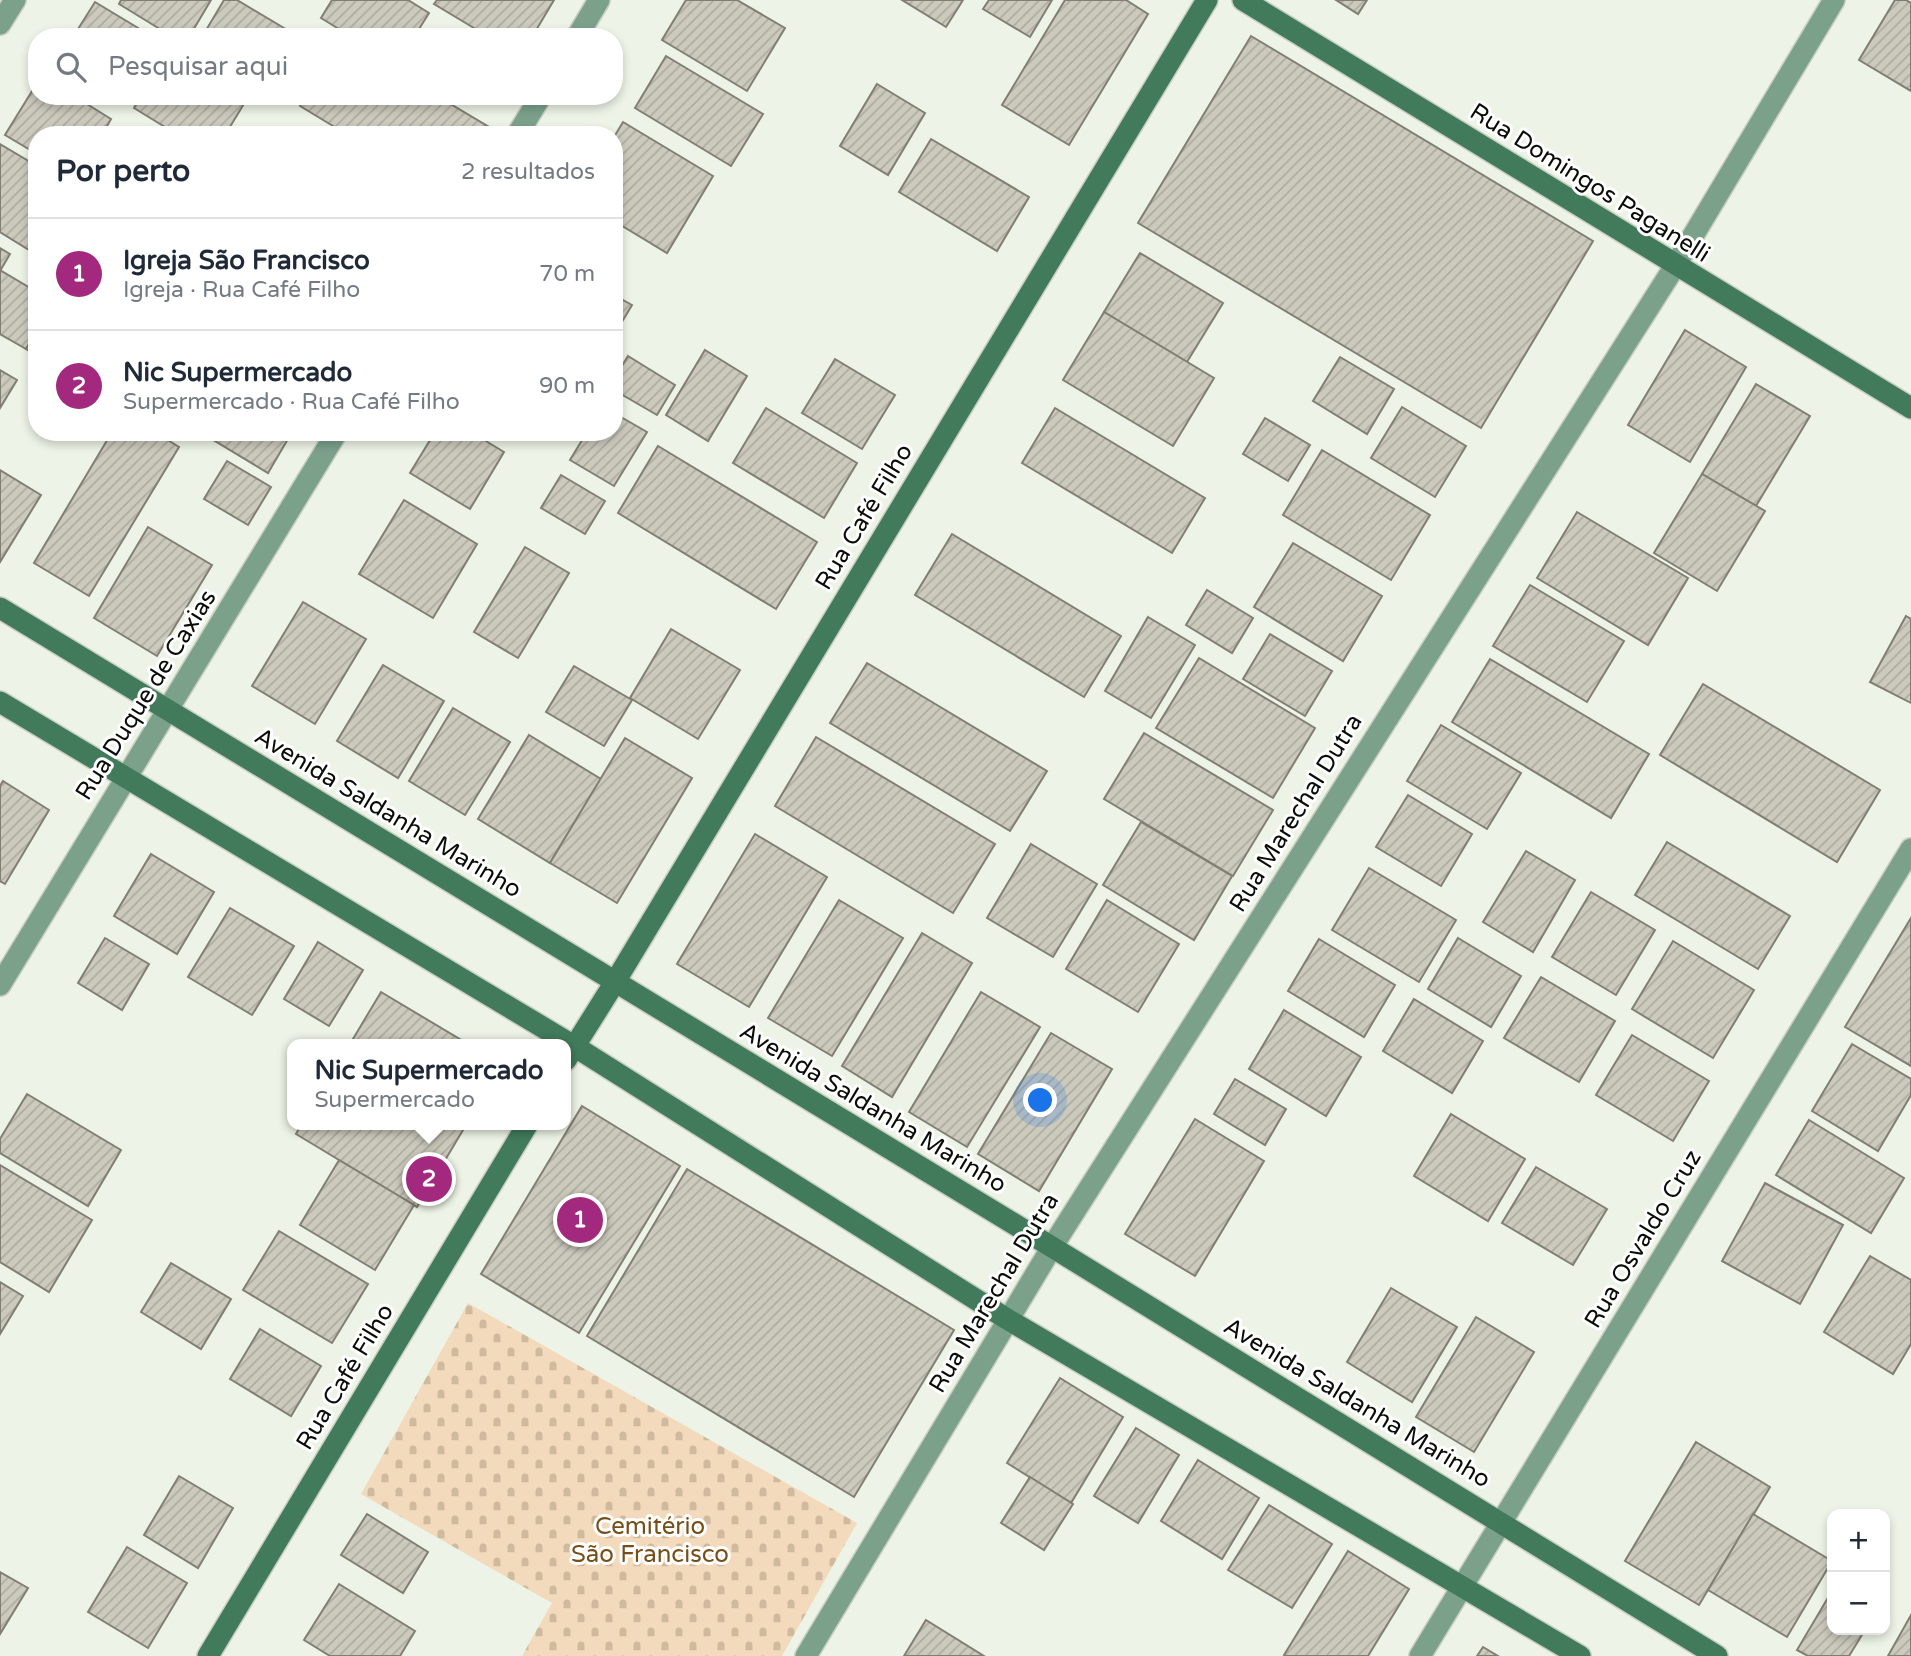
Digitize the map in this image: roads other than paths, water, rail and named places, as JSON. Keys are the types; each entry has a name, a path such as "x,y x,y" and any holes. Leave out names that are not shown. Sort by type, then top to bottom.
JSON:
{"street":[{"path":"0,24 15,0"},
{"path":"582,28 599,0"},
{"name":"Rua Café Filho","path":"571,1051 1207,0"},
{"name":"Rua Domingos Paganelli","path":"1243,0 1911,408"},
{"name":"Rua Marechal Dutra","path":"806,1656 1007,1319 1675,266 1834,0"},
{"path":"523,126 535,105"},
{"name":"Rua Duque de Caxias","path":"0,985 332,441"},
{"name":"Avenida Saldanha Marinho","path":"0,608 1501,1521 1717,1656"},
{"path":"0,702 547,1039"},
{"name":"Rua Osvaldo Cruz","path":"1420,1656 1911,849"},
{"path":"571,1054 1007,1319 1580,1656"},
{"name":"Rua Café Filho","path":"208,1656 524,1130"}],"place":[{"name":"Nic Supermercado","path":"429,1179"},
{"name":"Igreja São Francisco","path":"580,1220"}],"park label":[{"name":"Cemitério São Francisco","path":"650,1540"}]}
